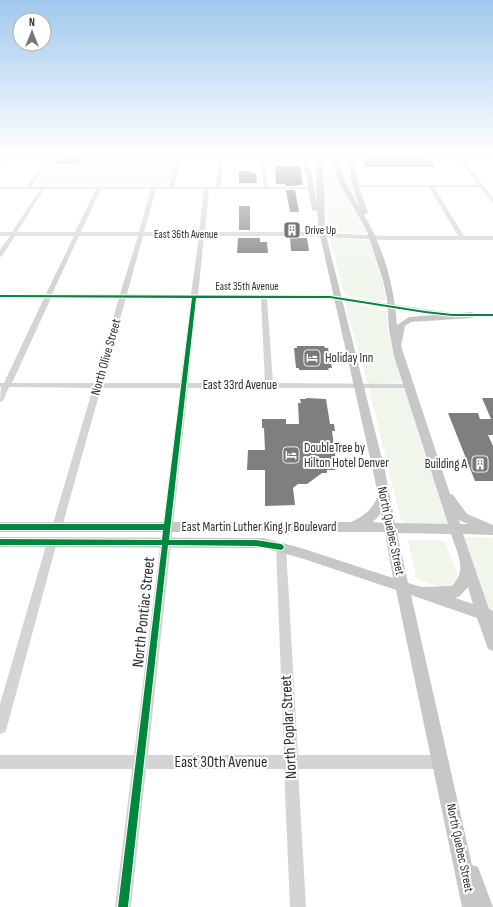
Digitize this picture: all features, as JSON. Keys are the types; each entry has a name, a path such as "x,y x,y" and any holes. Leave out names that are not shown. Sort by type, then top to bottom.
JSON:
{"main road":[{"path":"313,197 316,215 320,222"},
{"name":"North Quebec Street","path":"321,197 320,222 359,385 405,589 472,907"},
{"path":"350,197 370,233"},
{"path":"359,197 370,233 387,280 392,326 408,386 468,568 488,616 493,644"},
{"path":"397,349 401,325 409,320 417,318 472,315"},
{"path":"442,488 456,509 464,517 475,524 493,530"},
{"path":"350,527 363,523 376,514 384,496"},
{"name":"East Martin Luther King Jr Boulevard","path":"0,527 350,527 493,530"},
{"name":"East Martin Luther King Jr Boulevard","path":"0,542 256,543 281,547 488,616"},
{"path":"405,589 455,592 462,585 468,568"},
{"path":"456,830 483,907"}],"street":[{"path":"0,255 37,197"},
{"path":"0,399 3,385 48,296 95,197"},
{"name":"North Olive Street","path":"57,527 151,197"},
{"name":"North Pontiac Street","path":"123,907 164,542 206,197"},
{"path":"438,197 461,237"},
{"name":"East 36th Avenue","path":"0,234 370,233 383,238 493,238"},
{"name":"East 36th Avenue","path":"461,237 493,235"},
{"name":"East 35th Avenue","path":"0,296 264,296 338,298 436,313 493,315"},
{"path":"264,296 269,385"},
{"name":"East 33rd Avenue","path":"3,385 408,386"},
{"path":"0,727 52,542"},
{"name":"North Poplar Street","path":"281,547 298,907"},
{"name":"East 30th Avenue","path":"0,762 442,762"}],"shaded area":[{"path":"324,197 348,197 365,227 366,232 330,232"},
{"path":"354,197 358,197 361,210"},
{"path":"329,237 369,240 382,278 386,300 381,302 345,295"},
{"path":"348,302 387,311 388,332 402,383 370,384 367,382 345,305"},
{"path":"401,388 405,390 447,524 406,524 401,520 369,389"},
{"path":"464,537 493,538 493,611 489,610"},
{"path":"408,540 438,540 446,543 458,577 454,586 443,588 416,578"}],"building":[{"path":"287,197 296,197 299,212 290,212"},
{"path":"239,206 250,206 250,230 239,230"},
{"path":"238,238 260,238 260,242 267,242 268,253 237,253"},
{"path":"290,238 307,238 309,251 291,251"},
{"name":"Holiday Inn","path":"297,346 324,346 325,348 328,348 332,368 328,368 329,370 299,370 299,368 296,368 294,348 297,348"},
{"name":"Building A","path":"482,398 493,398 493,435 488,435 493,446 493,481 475,481 448,413 478,413 480,419 491,419"},
{"name":"DoubleTree by Hilton Hotel Denver","path":"300,399 326,399 330,424 334,424 335,431 332,431 336,461 334,462 335,470 327,470 327,473 322,473 307,484 298,484 293,488 295,505 265,506 265,470 247,470 248,450 265,450 262,419 286,419 286,424 299,424 298,403 301,403"}],"cycle path":[{"path":"0,296 330,297 452,315 493,315"},
{"path":"123,907 194,296"},
{"path":"0,527 167,527"},
{"path":"0,542 256,543 281,547"}],"place":[{"name":"Drive Up","path":"292,230"},
{"name":"Holiday Inn","path":"312,358"},
{"name":"DoubleTree by Hilton Hotel Denver","path":"291,455"},
{"name":"Building A","path":"480,464"}]}
